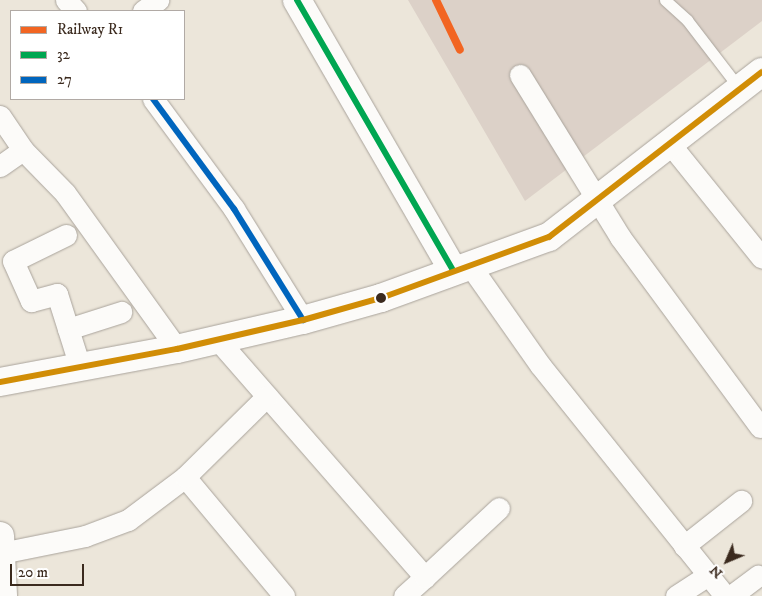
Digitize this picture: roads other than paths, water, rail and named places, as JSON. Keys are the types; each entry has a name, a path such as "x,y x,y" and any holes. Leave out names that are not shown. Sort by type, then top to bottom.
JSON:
{"street":[{"path":"66,0 75,10"},
{"path":"144,10 158,0"},
{"path":"296,0 460,267 725,596"},
{"path":"520,76 597,200 655,288 760,427"},
{"path":"0,382 177,349 303,320 381,298 460,267 549,237 755,81"},
{"path":"153,100 234,209 303,320"},
{"path":"0,116 23,150 65,193 177,349"},
{"path":"670,144 762,258"},
{"path":"0,166 23,150"},
{"path":"66,234 13,262 30,301 57,294 80,367"},
{"path":"68,330 121,312"},
{"path":"218,340 425,577"},
{"path":"3,596 1,545 85,536 128,520 185,477 267,396"},
{"path":"185,477 284,596"},
{"path":"684,546 740,501"},
{"path":"404,596 499,508"},
{"path":"676,596 708,575"},
{"path":"731,596 758,576"}],"lane":[{"path":"665,0 755,81"}],"rail line":[{"name":"R1","path":"436,0 460,50"}]}
